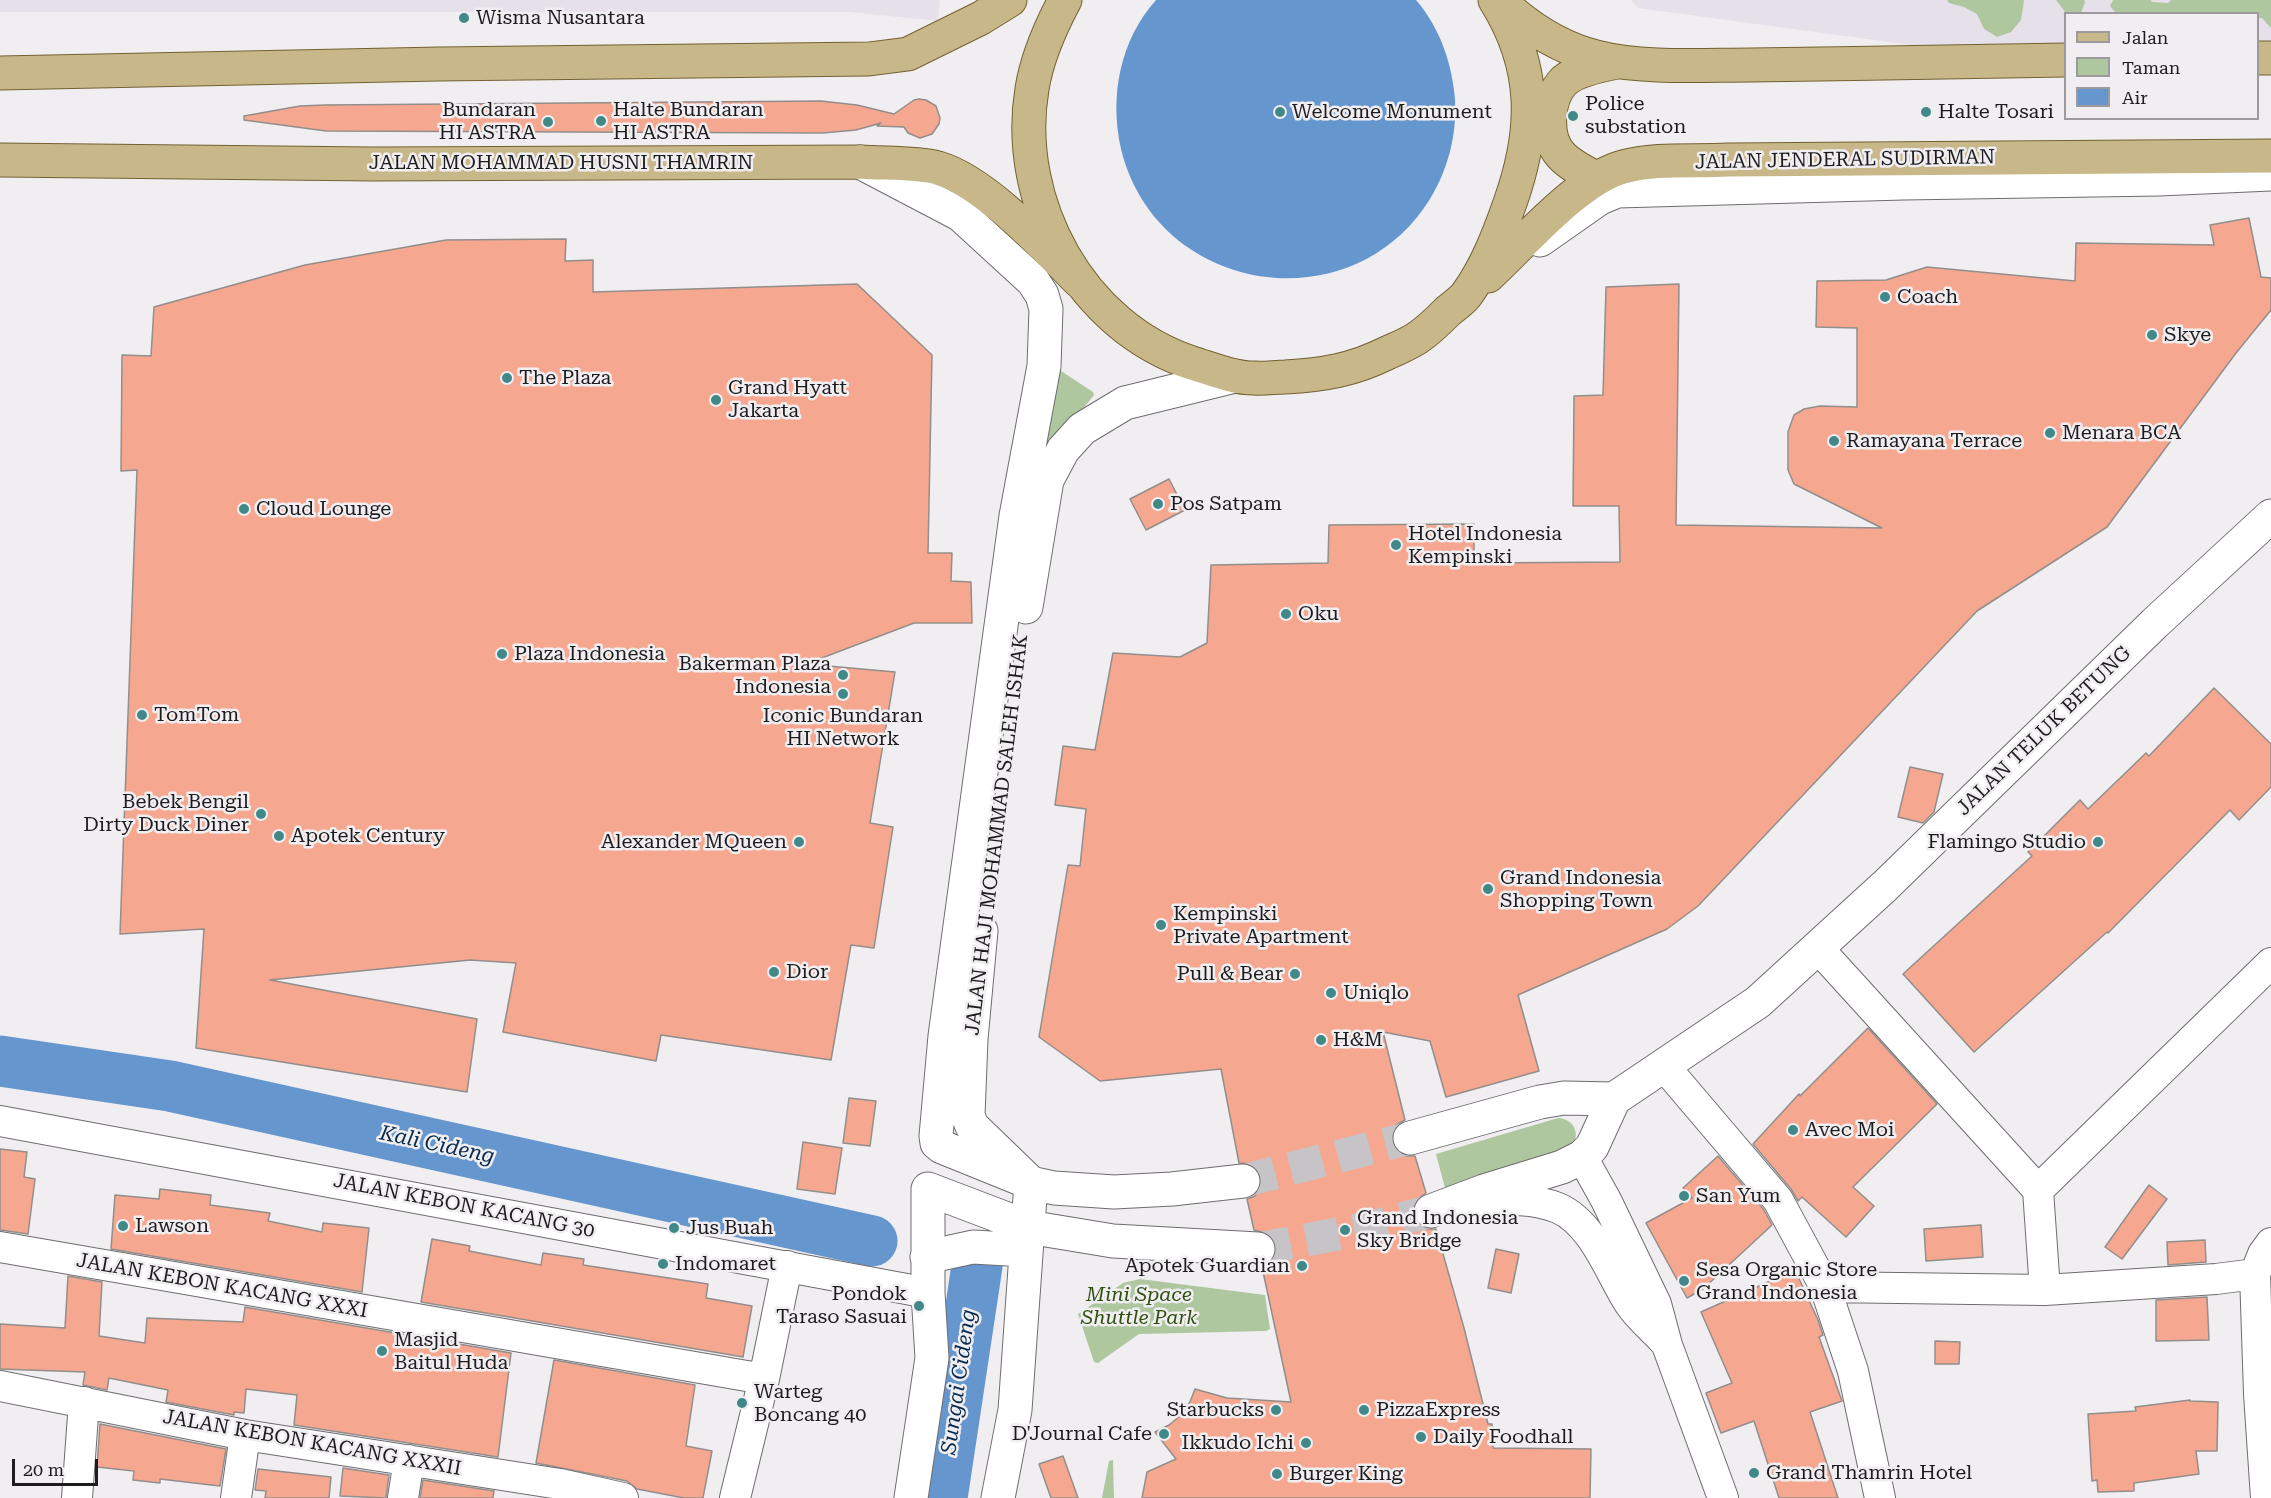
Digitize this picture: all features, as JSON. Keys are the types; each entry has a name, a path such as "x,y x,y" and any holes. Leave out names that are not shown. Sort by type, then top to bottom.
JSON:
{"main road":[{"path":"0,73 439,64 869,59 908,54 985,9 1010,0"},
{"path":"1065,0 1053,22 1040,55 1032,89 1029,123 1031,159 1037,193 1048,226 1080,282"},
{"path":"1497,0 1525,24 1548,37 1594,57 1617,62 1677,65 1802,65 2064,60"},
{"path":"1467,295 1495,245 1526,153 1529,115 1526,76 1515,39 1497,0"},
{"path":"1596,178 1582,171 1560,154 1554,142 1550,114 1555,97 1565,80 1590,68 1617,62"},
{"name":"JALAN JENDERAL SUDIRMAN","path":"1080,282 1123,325 1173,357 1235,376 1252,378 1312,376 1362,366 1419,338 1509,257 1520,243 1596,178 1623,167 1650,163 1717,161 2271,156"},
{"name":"JALAN MOHAMMAD HUSNI THAMRIN","path":"0,160 372,164 860,162 937,168 964,178 1013,218 1080,282"}],"street":[{"name":"JALAN HAJI MOHAMMAD SALEH ISHAK","path":"860,162 961,215 1033,281 1042,295 1046,309 1044,366 1016,516 945,1036 936,1136 937,1143 942,1147 1031,1183"},
{"path":"1509,257 1526,250 1600,198 1617,191 2159,179 2271,174"},
{"name":"JALAN HAJI MOHAMMAD SALEH ISHAK","path":"1031,1183 972,1126 968,1116 971,1039 980,942 1033,560 1047,480 1063,450 1082,429 1125,403 1235,376"},
{"name":"JALAN TELUK BETUNG","path":"1614,1100 1758,1002 1885,886 2155,623 2271,516"},
{"path":"1817,947 2038,1190 2044,1290"},
{"path":"2038,1190 2271,963"},
{"path":"1664,1066 1778,1200 1825,1287 1853,1371 1880,1498"},
{"path":"1410,1138 1540,1101 1564,1098 1614,1100 1592,1147 1582,1157 1562,1167 1484,1191 1445,1206"},
{"name":"JALAN KEBON KACANG 30","path":"0,1121 928,1293"},
{"path":"1582,1157 1606,1200 1656,1304 1667,1345 1722,1498"},
{"path":"998,1498 1015,1410 1031,1183 1054,1188 1114,1192 1172,1189 1243,1181"},
{"path":"910,1498 932,1358 927,1257 928,1189 1027,1239"},
{"path":"1445,1206 1521,1200 1559,1209 1570,1216 1596,1244 1629,1303 1667,1345"},
{"path":"927,1257 1027,1239 1258,1249"},
{"path":"2266,1498 2259,1394 2255,1274 2263,1254 2271,1243"},
{"name":"JALAN KEBON KACANG XXXI","path":"0,1247 764,1379"},
{"path":"735,1498 764,1379 787,1266"},
{"path":"1825,1287 2044,1290 2216,1279 2255,1274"},
{"name":"JALAN KEBON KACANG XXXII","path":"0,1386 245,1435 409,1460 559,1491 623,1498"},
{"path":"77,1498 84,1402"},
{"path":"236,1498 245,1435"},
{"path":"403,1498 409,1460"}],"shaded area":[{"path":"0,0 940,0 938,21 849,12 0,12"},
{"path":"1631,0 2271,0 2271,53 2259,53 2259,12 2064,12 2064,51 1948,50 1638,8"}],"green space":[{"path":"1947,0 2024,0 2021,20 2011,32 1997,37 1984,29 1977,14 1949,3"},
{"path":"2056,0 2084,0 2081,12 2065,12"},
{"path":"2113,0 2151,0 2168,3 2171,0 2271,0 2271,28 2262,18 2259,18 2259,12 2115,12 2110,6"},
{"path":"1058,369 1093,392 1094,395 1047,454 1043,454"},
{"path":"1558,1118 1572,1124 1576,1132 1573,1146 1445,1188 1436,1154"},
{"name":"Mini Space Shuttle Park","path":"1140,1279 1265,1295 1270,1329 1266,1331 1139,1334 1098,1363 1094,1362 1078,1314 1123,1283"},
{"path":"1113,1460 1114,1498 1102,1498 1109,1461"}],"water":[{"path":"1156,0 1416,0 1432,22 1448,59 1455,100 1453,139 1450,151 1442,176 1430,199 1395,239 1353,265 1307,277 1259,276 1213,262 1173,236 1141,198 1121,149 1116,109 1117,90 1126,51 1144,16"}],"building":[{"name":"Halte Bundaran HI ASTRA","path":"919,99 936,106 940,118 932,134 920,138 908,133 904,127 877,126 881,123 856,130 823,133 326,131 244,120 244,116 300,106 325,105 821,101 857,105 894,114"},
{"path":"2249,218 2261,277 2271,278 2271,310 2236,353 2107,527 1977,611 1698,906 1667,929 1518,995 1539,1071 1446,1097 1430,1041 1383,1032 1405,1120 1396,1125 1392,1134 1392,1142 1397,1152 1406,1156 1415,1156 1426,1193 1416,1200 1412,1209 1413,1217 1420,1226 1436,1229 1488,1424 1492,1424 1493,1448 1591,1449 1590,1498 1142,1498 1147,1472 1176,1459 1155,1432 1180,1416 1190,1402 1195,1389 1227,1398 1291,1402 1262,1267 1273,1260 1277,1249 1275,1241 1269,1234 1254,1230 1247,1199 1255,1196 1260,1189 1261,1178 1258,1170 1251,1164 1239,1163 1221,1069 1100,1081 1039,1037 1068,865 1080,866 1086,809 1055,805 1063,746 1095,750 1113,653 1180,657 1207,643 1211,565 1328,563 1329,525 1474,524 1474,563 1620,562 1619,506 1573,506 1574,396 1603,395 1606,287 1679,284 1676,525 1882,528 1794,484 1788,470 1788,432 1794,415 1804,409 1820,406 1857,407 1857,328 1816,327 1817,281 1886,280 1927,267 2075,281 2076,243 2214,245 2210,225"},
{"name":"Plaza Indonesia","path":"566,239 565,261 593,260 593,292 857,284 932,355 928,553 952,553 951,581 971,582 972,623 914,623 806,664 895,672 870,823 893,827 874,948 851,945 831,1060 661,1035 656,1061 503,1032 516,963 470,960 270,980 477,1019 467,1092 196,1048 204,929 120,934 137,470 121,471 122,355 151,356 154,307 305,265 446,240"},
{"name":"Pos Satpam","path":"1169,479 1185,510 1146,530 1130,499"},
{"path":"2214,688 2271,744 2271,787 2239,820 2230,810 2108,933 1974,1052 1903,974 2032,856 2028,852 2080,800 2088,809 2146,753 2149,756"},
{"path":"1910,767 1943,774 1934,812 1923,823 1898,817"},
{"path":"1868,1028 1937,1104 1853,1187 1874,1206 1846,1237 1802,1197 1798,1201 1791,1189 1753,1144 1799,1094 1800,1096"},
{"path":"849,1098 876,1101 870,1146 843,1143"},
{"path":"803,1142 842,1148 835,1194 797,1189"},
{"path":"0,1149 27,1152 24,1177 35,1179 28,1234 0,1230"},
{"path":"1718,1156 1764,1210 1772,1225 1703,1289 1687,1298 1646,1223 1692,1198 1683,1188"},
{"path":"2149,1185 2167,1199 2122,1259 2105,1247"},
{"path":"160,1189 211,1195 210,1205 270,1213 268,1221 322,1232 323,1223 369,1228 362,1292 111,1249 115,1195 159,1199"},
{"path":"1981,1225 1983,1257 1926,1261 1924,1229"},
{"path":"432,1239 470,1246 469,1251 541,1265 543,1253 584,1259 583,1265 708,1284 706,1298 752,1306 743,1357 421,1302"},
{"path":"2205,1240 2206,1262 2168,1265 2167,1242"},
{"path":"1496,1249 1519,1254 1511,1293 1488,1288"},
{"path":"1795,1270 1818,1320 1823,1335 1819,1337 1842,1401 1810,1412 1838,1498 1779,1498 1754,1421 1721,1433 1706,1393 1732,1383 1701,1312"},
{"path":"68,1276 102,1282 99,1336 145,1343 147,1318 243,1322 245,1307 511,1353 498,1457 294,1425 297,1395 246,1389 244,1413 234,1412 234,1415 166,1402 168,1390 109,1378 107,1390 83,1385 85,1372 0,1369 0,1324 65,1328"},
{"path":"2207,1297 2209,1340 2156,1341 2156,1300"},
{"path":"1935,1341 1960,1342 1959,1364 1935,1364"},
{"path":"554,1360 695,1385 686,1446 712,1451 703,1498 684,1498 637,1489 627,1481 536,1463"},
{"path":"2190,1400 2218,1402 2217,1451 2196,1451 2199,1474 2134,1483 2134,1491 2098,1492 2097,1480 2092,1481 2088,1414 2136,1411 2135,1407"},
{"path":"100,1424 226,1449 220,1486 160,1479 160,1483 133,1480 134,1471 97,1467"},
{"path":"1063,1456 1078,1498 1051,1498 1039,1464"},
{"path":"343,1468 389,1475 386,1498 340,1496"},
{"path":"258,1469 331,1477 329,1498 265,1498 266,1491 255,1490"},
{"path":"423,1480 494,1491 493,1498 420,1498"}],"waterway":[{"name":"Kali Cideng","path":"0,1061 170,1086 872,1241"},
{"name":"Sungai Cideng","path":"942,1498 977,1266"}],"tunnel":[{"path":"1243,1181 1410,1138"},
{"path":"1258,1249 1364,1229 1431,1211"}],"place":[{"name":"Wisma Nusantara","path":"464,18"},
{"name":"Welcome Monument","path":"1280,112"},
{"name":"Halte Tosari","path":"1926,112"},
{"name":"Police substation","path":"1573,116"},
{"name":"Halte Bundaran HI ASTRA","path":"601,121"},
{"name":"Bundaran HI ASTRA","path":"548,122"},
{"name":"Coach","path":"1885,297"},
{"name":"Skye","path":"2152,335"},
{"name":"The Plaza","path":"507,378"},
{"name":"Grand Hyatt Jakarta","path":"716,400"},
{"name":"Menara BCA","path":"2050,433"},
{"name":"Ramayana Terrace","path":"1834,441"},
{"name":"Pos Satpam","path":"1158,504"},
{"name":"Cloud Lounge","path":"244,509"},
{"name":"Hotel Indonesia Kempinski","path":"1396,545"},
{"name":"Oku","path":"1286,614"},
{"name":"Plaza Indonesia","path":"502,654"},
{"name":"Bakerman Plaza Indonesia","path":"843,675"},
{"name":"Iconic Bundaran HI Network","path":"843,694"},
{"name":"TomTom","path":"142,715"},
{"name":"Bebek Bengil Dirty Duck Diner","path":"261,814"},
{"name":"Apotek Century","path":"279,836"},
{"name":"Alexander MQueen","path":"799,842"},
{"name":"Flamingo Studio","path":"2098,842"},
{"name":"Grand Indonesia Shopping Town","path":"1488,889"},
{"name":"Kempinski Private Apartment","path":"1161,925"},
{"name":"Dior","path":"774,972"},
{"name":"Pull & Bear","path":"1295,974"},
{"name":"Uniqlo","path":"1331,993"},
{"name":"H&M","path":"1321,1040"},
{"name":"Avec Moi","path":"1793,1130"},
{"name":"San Yum","path":"1684,1196"},
{"name":"Lawson","path":"123,1226"},
{"name":"Jus Buah","path":"674,1228"},
{"name":"Grand Indonesia Sky Bridge","path":"1345,1230"},
{"name":"Indomaret","path":"663,1264"},
{"name":"Apotek Guardian","path":"1302,1266"},
{"name":"Sesa Organic Store Grand Indonesia","path":"1684,1281"},
{"name":"Pondok Taraso Sasuai","path":"919,1306"},
{"name":"Masjid Baitul Huda","path":"382,1351"},
{"name":"Warteg Boncang 40","path":"742,1403"},
{"name":"Starbucks","path":"1276,1410"},
{"name":"PizzaExpress","path":"1364,1410"},
{"name":"D'Journal Cafe","path":"1164,1434"},
{"name":"Daily Foodhall","path":"1421,1437"},
{"name":"Ikkudo Ichi","path":"1306,1443"},
{"name":"Grand Thamrin Hotel","path":"1754,1473"},
{"name":"Burger King","path":"1277,1474"}]}
